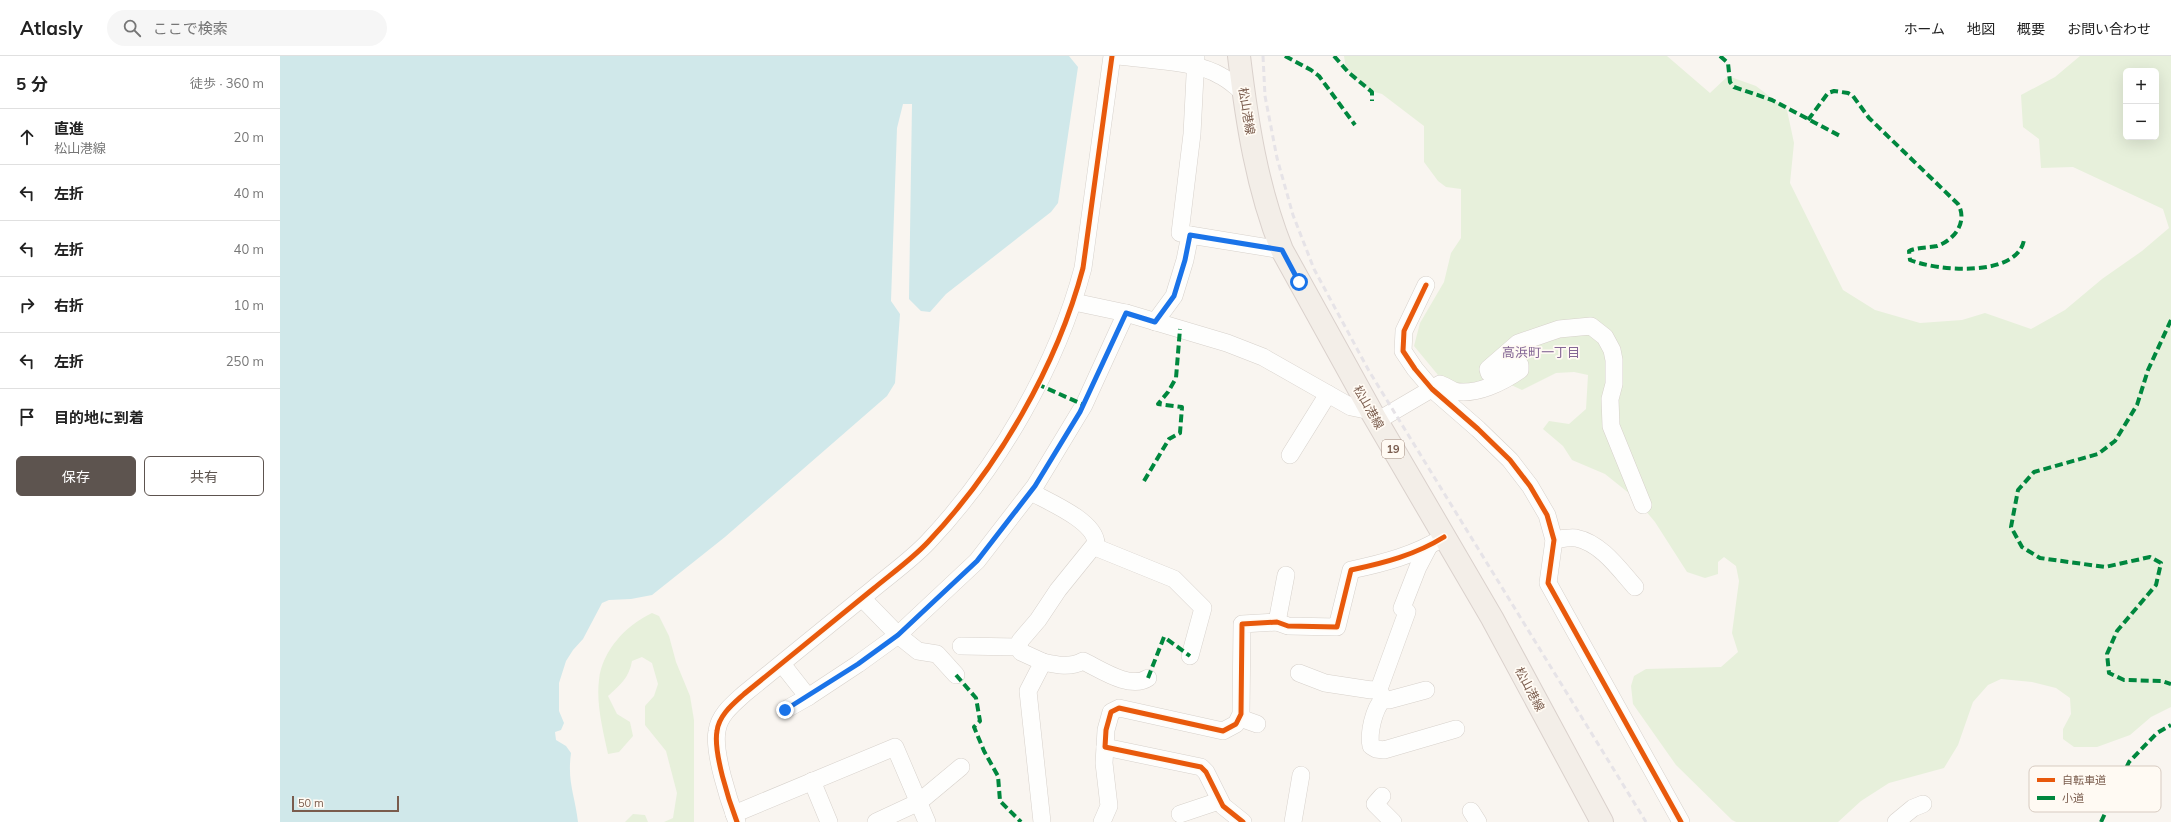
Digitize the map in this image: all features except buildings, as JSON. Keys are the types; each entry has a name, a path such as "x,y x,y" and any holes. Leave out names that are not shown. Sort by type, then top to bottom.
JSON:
{"main road":[{"name":"松山港線","path":"1239,56 1243,92 1257,172 1272,226 1282,250 1374,416 1436,542 1492,618 1602,822"}],"street":[{"path":"927,822 895,747 812,781 735,818 720,766 716,732 721,719 730,706 928,543 980,479 1016,423 1048,363 1074,302 1083,268 1112,56"},
{"path":"1128,57 1197,62 1221,76 1243,92"},
{"path":"1197,62 1192,134 1180,233 1282,250"},
{"path":"1155,322 1174,296 1185,260 1190,235"},
{"path":"1426,285 1404,332 1402,342 1403,351 1415,369 1432,389 1478,429 1510,460 1526,481 1547,515 1554,540 1548,583 1681,822"},
{"path":"1074,302 1126,313 1227,343 1263,357 1351,407 1374,416 1440,384 1453,390 1464,392 1474,391 1497,382 1520,370 1520,365 1489,373 1488,369 1518,343 1559,329 1591,326 1605,337 1612,350 1614,360 1614,376 1610,405 1611,426 1643,505"},
{"path":"785,710 808,697 858,664 898,635 977,561 1031,492 1084,405 1126,313"},
{"path":"1290,455 1328,394"},
{"path":"1031,492 1085,523 1094,534 1095,547 1058,590 1038,620 1020,641 1019,647 1021,652 1043,662 1066,666 1076,665 1083,661 1122,679 1143,682 1148,678"},
{"path":"1554,540 1575,538 1589,542 1611,560 1635,587"},
{"path":"1102,822 1109,806 1104,763 1106,730 1111,712 1119,708 1223,731 1236,724 1240,718 1242,624 1277,622 1288,626 1337,627 1352,570 1389,562 1436,542"},
{"path":"1436,542 1418,567 1402,608 1407,612 1378,705 1370,739 1371,746 1376,749 1384,750 1456,729"},
{"path":"1095,547 1174,579 1203,608 1190,656"},
{"path":"1277,622 1287,575"},
{"path":"862,598 898,635 918,651 937,654 956,675"},
{"path":"962,646 1019,647"},
{"path":"1042,822 1028,692 1043,662"},
{"path":"782,664 808,697"},
{"path":"1299,673 1325,683 1381,694 1389,700 1426,690"},
{"path":"1240,718 1257,724"},
{"path":"1105,747 1201,767 1206,772 1216,802 1243,822"},
{"path":"876,822 919,802 961,767"},
{"path":"1293,822 1301,775"},
{"path":"812,781 829,822"},
{"path":"1382,796 1375,804 1393,822"},
{"path":"1180,814 1216,802"},
{"path":"1202,822 1216,802"},
{"path":"1896,822 1913,808 1923,804"}],"green space":[{"path":"1344,56 1667,56 1710,93 1728,76 1756,86 1787,110 1794,143 1790,183 1843,290 1875,310 1920,323 1962,320 1985,313 2031,329 2065,310 2102,279 2142,251 2169,228 2163,209 2073,167 2041,168 2039,139 2023,127 2021,95 2055,77 2080,56 2171,56 2171,707 2151,717 2130,735 2097,747 2074,747 2063,739 2063,729 2071,714 2070,698 2056,688 2032,682 2001,679 1988,685 1973,702 1958,745 1944,768 1889,783 1861,801 1838,822 1736,822 1732,820 1676,765 1633,704 1631,686 1634,676 1646,669 1721,667 1738,652 1732,633 1739,581 1736,566 1724,557 1718,562 1718,574 1705,578 1687,572 1655,522 1635,498 1605,474 1572,460 1563,446 1543,429 1549,421 1569,424 1586,409 1588,375 1574,372 1556,373 1522,390 1509,384 1469,389 1438,375 1414,346 1420,323 1444,282 1451,253 1461,238 1461,189 1446,187 1438,181 1424,162 1424,126 1382,94 1371,91 1346,69"},
{"path":"652,613 659,616 669,636 676,662 690,696 694,720 694,822 664,822 673,818 677,793 666,751 645,725 645,706 654,696 658,684 652,663 642,657 632,661 626,677 608,696 617,714 630,722 633,736 619,752 608,754 602,726 598,689 601,669 605,659 617,640 633,624"},
{"path":"633,814 645,815 648,822 625,822"}],"water":[{"path":"280,56 1069,56 1078,67 1058,203 1051,212 946,294 930,312 921,311 909,299 912,104 903,104 897,128 891,301 900,314 895,383 887,396 725,537 652,595 631,599 609,600 602,603 583,639 566,661 559,683 559,711 564,723 561,730 555,732 556,740 566,746 571,753 570,772 578,822 280,822"}],"railway":[{"path":"1263,56 1265,96 1277,158 1293,215 1314,269 1369,371 1646,822"}],"marked path":[{"path":"1285,56 1319,76 1355,125"},
{"path":"1334,56 1348,72 1372,92 1372,101"},
{"path":"1720,56 1728,63 1730,82 1734,87 1772,100 1842,137"},
{"path":"1808,120 1828,93 1834,91 1848,93 1853,96 1869,118 1958,204 1961,210 1961,217 1958,229 1954,235 1937,246 1909,251 1910,260 1922,264 1956,269 1992,266 2007,261 2018,252 2024,240"},
{"path":"2171,320 2148,370 2137,405 2115,441 2098,454 2034,472 2018,490 2011,527 2022,547 2040,558 2105,567 2150,557 2161,563 2156,585 2117,631 2107,654 2109,673 2124,680 2162,681 2171,684"},
{"path":"1144,481 1169,439 1180,433 1182,407 1158,404 1168,392 1176,378 1180,329"},
{"path":"1037,384 1084,405"},
{"path":"1148,678 1164,637 1190,656"},
{"path":"956,675 976,698 980,721 974,727 984,751 998,776 1000,801 1021,822"},
{"path":"2127,766 2129,762 2157,733 2171,725"},
{"path":"2101,822 2106,812"}],"cycle path":[{"path":"737,822 726,790 717,751 716,740 718,725 724,715 744,694 901,566 928,542 954,513 1001,449 1041,378 1058,342 1072,305 1083,268 1112,56"},
{"path":"1426,285 1404,331 1403,351 1415,369 1432,389 1478,429 1510,460 1530,486 1547,515 1554,540 1548,583 1681,822"},
{"path":"1243,822 1223,806 1206,772 1201,767 1105,747 1106,730 1111,712 1119,708 1223,731 1236,724 1241,714 1242,624 1277,622 1288,626 1337,627 1351,570 1411,554 1444,537"}],"district":[{"name":"高浜町一丁目","path":"1541,352"}],"route":[{"path":"785,710 808,697 858,664 898,635 977,561 1035,486 1062,439 1080,412 1126,313 1155,322 1174,296 1185,260 1190,235 1282,250 1299,282"}]}
